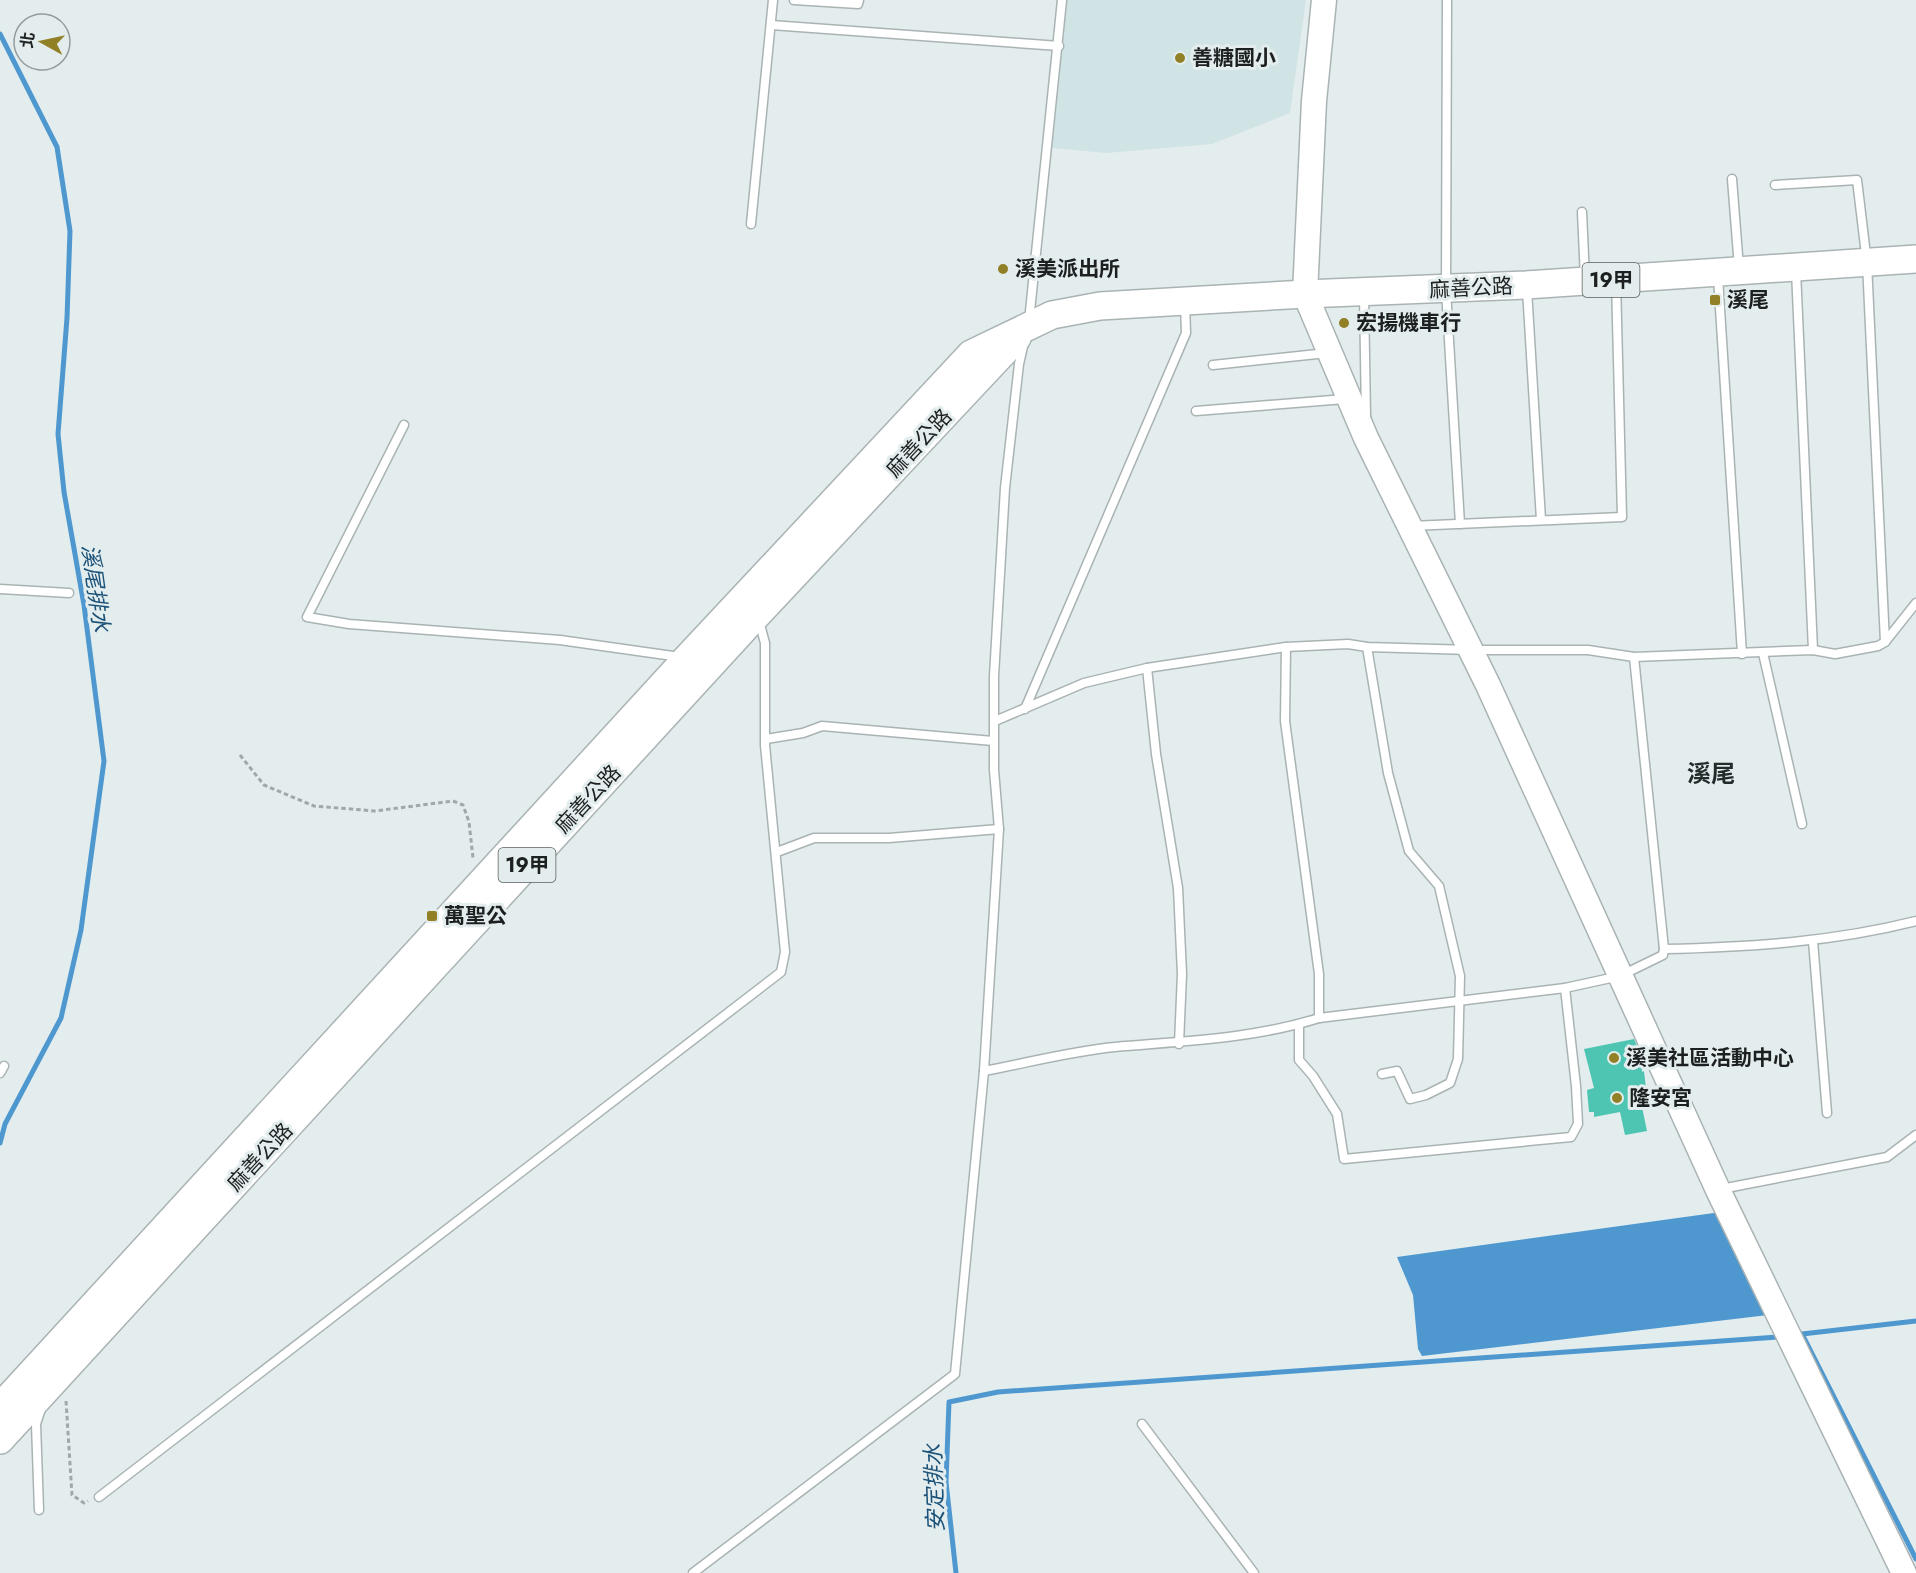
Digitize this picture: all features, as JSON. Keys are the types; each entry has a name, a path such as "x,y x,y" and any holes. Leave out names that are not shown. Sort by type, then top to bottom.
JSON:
{"main road":[{"name":"麻善公路","path":"32,1395 750,607 971,354 1052,315 1082,309 1305,294 1364,294 1585,282 1916,259"},
{"name":"麻善公路","path":"32,1395 54,1350 471,897 687,658 750,607"},
{"name":"19甲","path":"0,1407 32,1395"},
{"name":"19甲","path":"0,1440 32,1395"}],"street":[{"path":"1324,0 1314,101 1305,294 1366,438 1471,650 1718,1190 1904,1573"}],"lane":[{"path":"751,224 773,0"},
{"path":"794,0 858,4 859,0"},
{"path":"693,1573 955,1374 984,1071 999,829 995,798 993,741 994,676 1005,488 1019,364 1036,279 1062,0"},
{"path":"1447,0 1446,290 1460,524"},
{"path":"771,25 1059,46"},
{"path":"1732,179 1729,272 1742,654"},
{"path":"1774,185 1857,180 1867,263 1885,642"},
{"path":"1582,212 1585,282"},
{"path":"1796,268 1813,650"},
{"path":"1408,526 1622,517 1616,280"},
{"path":"1526,285 1541,520"},
{"path":"1364,294 1366,438"},
{"path":"1025,709 1186,333 1185,301"},
{"path":"1213,365 1330,352"},
{"path":"1196,411 1348,398"},
{"path":"404,425 307,617 349,624 560,640 687,658"},
{"path":"0,589 69,594"},
{"path":"995,721 1084,683 1147,668 1286,647 1348,644 1367,647 1471,650 1588,650 1634,657 1813,650 1834,654 1885,642 1916,604"},
{"path":"99,1497 781,972 785,952 766,739 765,644 750,607"},
{"path":"1286,647 1285,721 1319,974 1319,1018"},
{"path":"1367,647 1388,773 1409,851 1439,886 1460,976 1461,999 1458,1059 1450,1083 1426,1095 1410,1099 1397,1071 1382,1074"},
{"path":"1763,653 1802,824"},
{"path":"984,1071 1113,1047 1179,1044 1299,1025 1319,1018 1565,988 1620,976 1663,956 1634,657"},
{"path":"1147,668 1156,754 1178,888 1182,974 1179,1044"},
{"path":"766,739 803,733 822,726 993,741"},
{"path":"777,852 814,838 889,837 999,829"},
{"path":"1664,949 1758,947 1814,941 1916,921"},
{"path":"1814,941 1827,1113"},
{"path":"1299,1025 1299,1060 1313,1076 1337,1114 1344,1159 1571,1137 1578,1124 1578,1115 1565,988"},
{"path":"1718,1190 1887,1157 1916,1135"},
{"path":"32,1395 36,1425 39,1510"},
{"path":"1142,1424 1254,1573"}],"path":[{"path":"240,755 264,786 314,806 375,811 453,801 463,805 473,847 471,897"},
{"path":"32,1395 66,1396 72,1495 84,1503 99,1497"}],"shaded area":[{"name":"善糖國小","path":"1067,0 1306,0 1290,113 1212,144 1106,153 1052,148"}],"water":[{"path":"1721,1212 1768,1315 1422,1356 1418,1349 1413,1295 1397,1257"}],"building":[{"name":"隆安宮","path":"1634,1039 1641,1055 1642,1072 1644,1071 1648,1106 1642,1107 1647,1131 1625,1135 1620,1112 1594,1117 1594,1112 1589,1112 1587,1090 1594,1088 1584,1049"}],"waterway":[{"name":"溪尾排水","path":"0,34 57,147 70,231 67,318 58,434 64,492 84,605 104,761 81,930 61,1018 5,1124 0,1143"},
{"path":"1916,1321 1802,1334 1916,1559"},
{"name":"安定排水","path":"956,1573 946,1482 949,1402 998,1392 1778,1337"}],"place":[{"name":"善糖國小","path":"1180,58"},
{"name":"溪美派出所","path":"1003,269"},
{"name":"溪尾","path":"1715,300"},
{"name":"宏揚機車行","path":"1344,323"},
{"name":"萬聖公","path":"432,916"},
{"name":"溪美社區活動中心","path":"1614,1058"},
{"name":"隆安宮","path":"1617,1098"}],"district":[{"name":"溪尾","path":"1711,774"}]}
